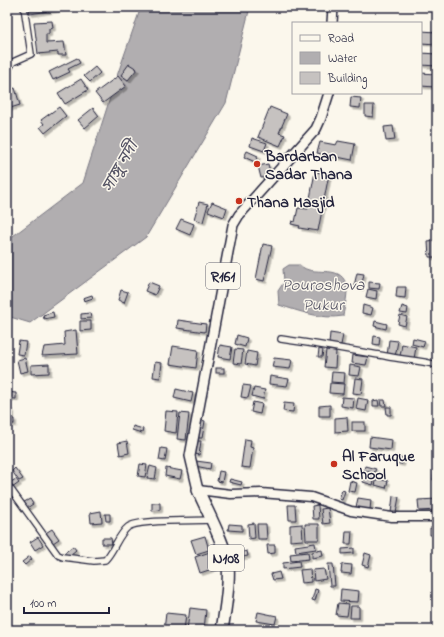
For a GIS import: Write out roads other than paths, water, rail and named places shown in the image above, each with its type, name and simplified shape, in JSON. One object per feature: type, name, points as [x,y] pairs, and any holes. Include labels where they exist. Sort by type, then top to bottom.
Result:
[{"type":"highway","name":"N108","points":[[198,490],[228,565],[226,611],[222,630]]},
{"type":"main road","points":[[332,22],[333,7]]},
{"type":"main road","name":"R161","points":[[198,490],[190,456],[233,225],[239,214],[316,129],[329,94]]},
{"type":"main road","points":[[198,490],[231,494],[261,493],[311,497],[351,511],[392,517],[437,517]]},
{"type":"street","points":[[7,71],[13,62],[31,54],[24,7]]},
{"type":"street","points":[[281,340],[327,345],[387,357],[423,361],[437,365]]},
{"type":"street","points":[[7,484],[58,555],[63,557],[94,561],[105,560],[113,552],[124,532],[134,523],[211,520]]},
{"type":"water","name":"সাঙ্গু নদী","points":[[141,7],[250,7],[226,103],[146,237],[30,323],[7,316],[7,236],[13,236],[83,183]]},
{"type":"water","name":"Pouroshova Pukur","points":[[289,265],[300,265],[305,269],[332,272],[343,278],[346,284],[347,292],[343,316],[319,316],[279,305],[278,291],[284,282],[283,269]]},
{"type":"place","name":"Bardarban Sadar Thana","points":[[257,164]]},
{"type":"place","name":"Thana Masjid","points":[[239,201]]},
{"type":"place","name":"Al Faruque School","points":[[334,464]]}]
